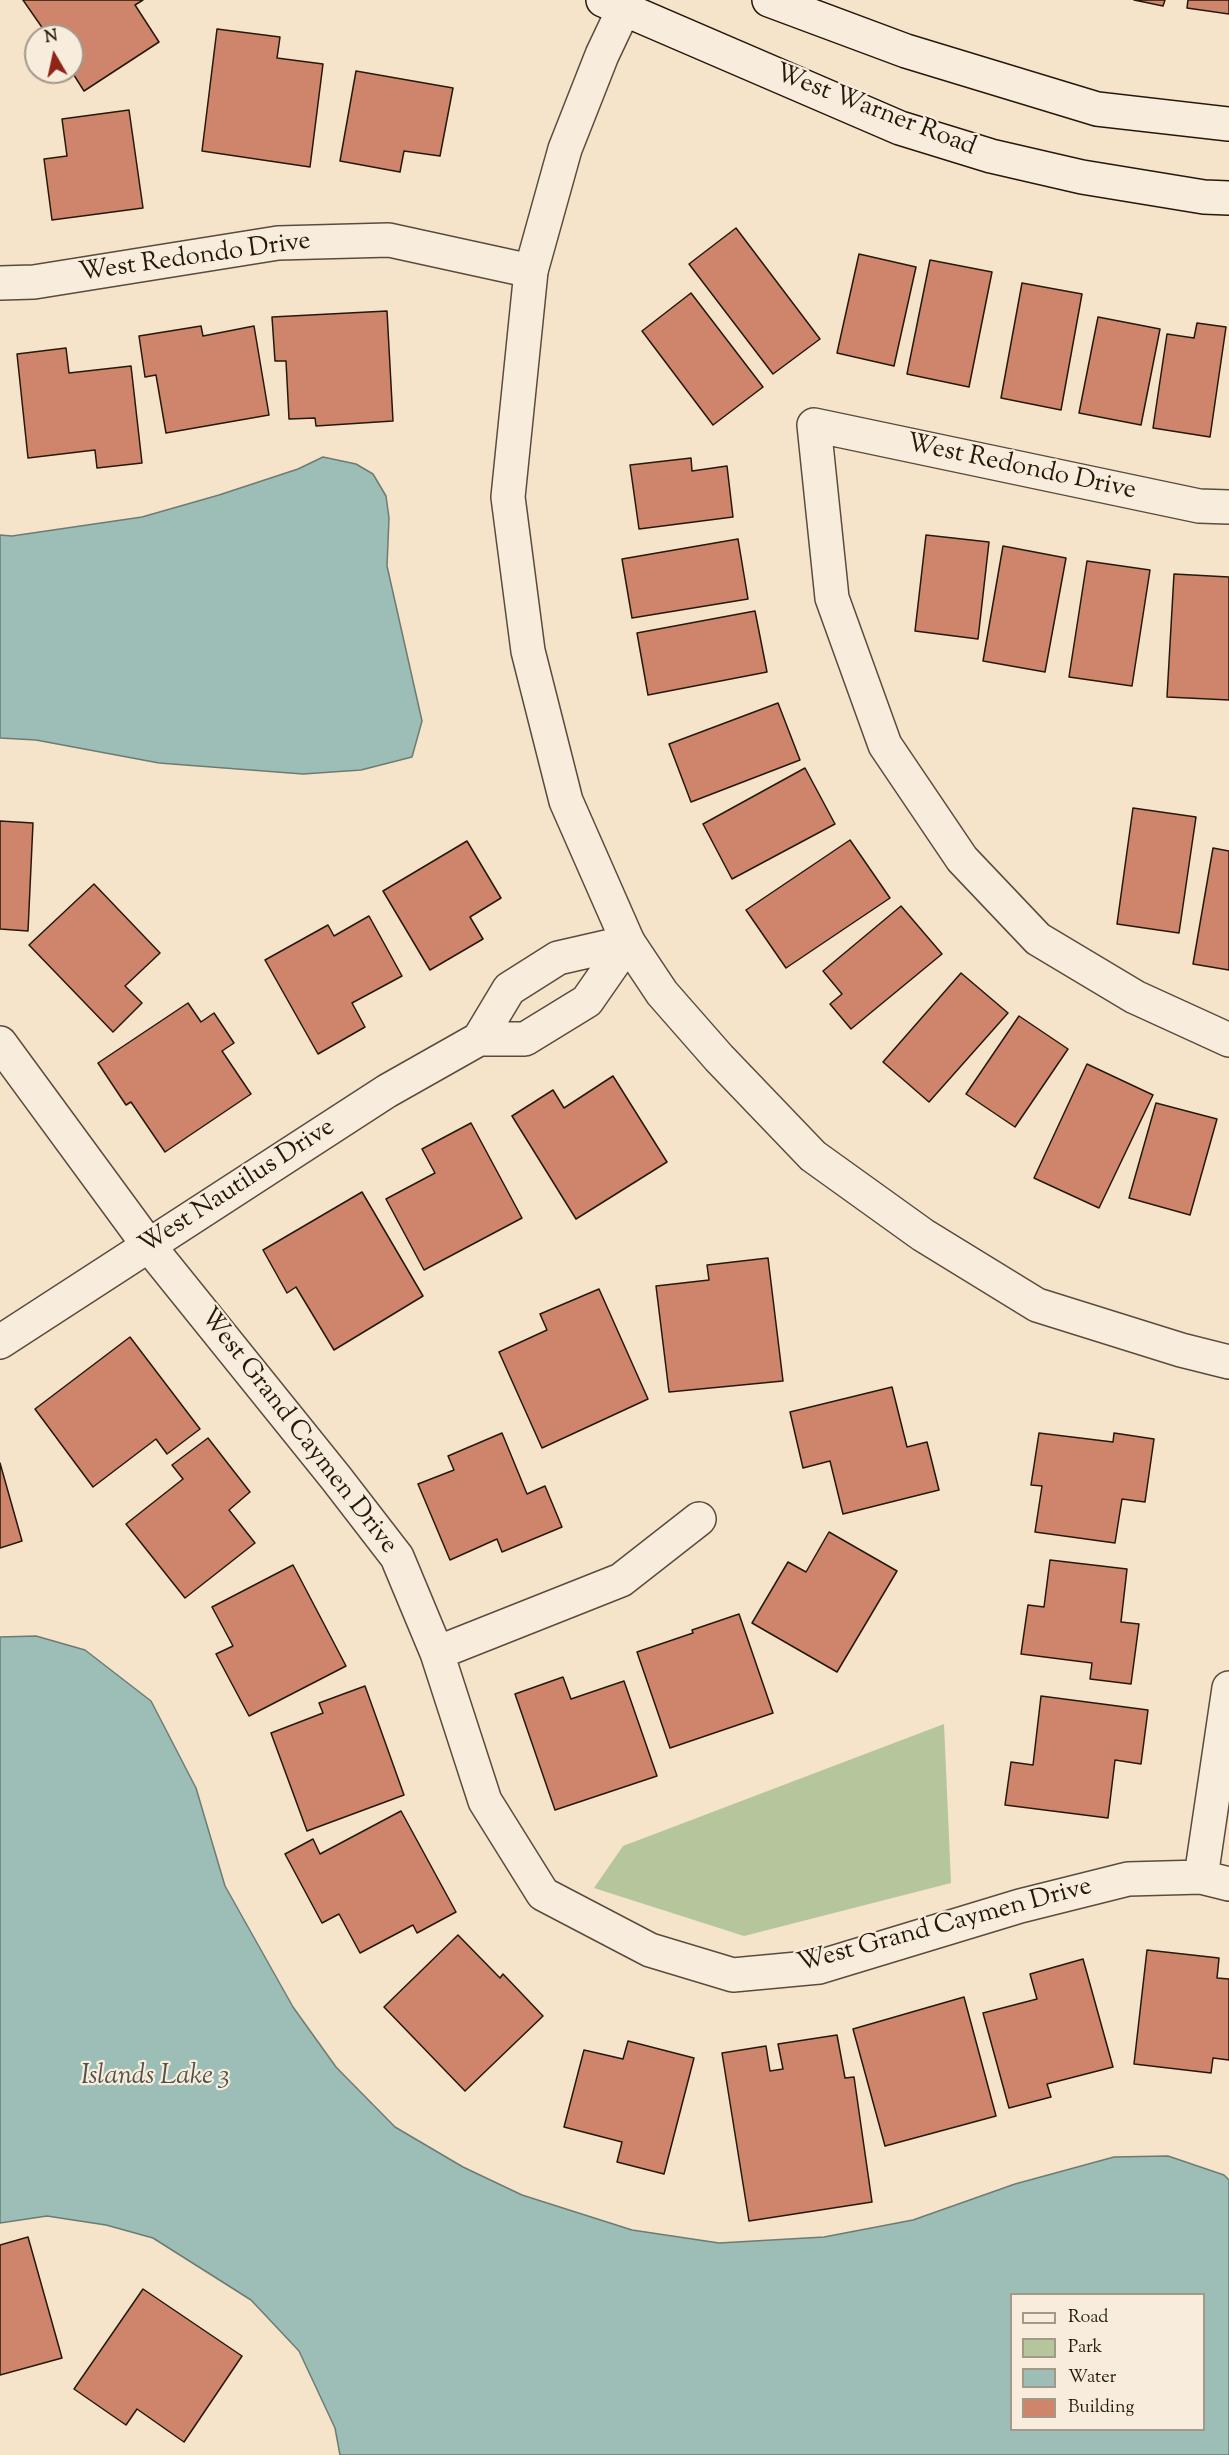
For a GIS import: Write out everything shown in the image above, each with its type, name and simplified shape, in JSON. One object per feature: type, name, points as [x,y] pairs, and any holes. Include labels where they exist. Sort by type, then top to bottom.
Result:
[{"type":"street","points":[[769,0],[906,51],[1097,109],[1229,124]]},
{"type":"street","points":[[618,3],[602,55],[566,149],[531,271],[508,497],[528,651],[566,801],[628,942],[662,993],[719,1058],[813,1155],[923,1235],[1037,1305],[1181,1350],[1229,1362]]},
{"type":"street","name":"West Warner Road","points":[[618,3],[688,38],[900,128],[991,156],[1082,177],[1204,197],[1229,198]]},
{"type":"street","name":"West Redondo Drive","points":[[0,283],[34,282],[278,243],[389,240],[531,271]]},
{"type":"street","name":"West Redondo Drive","points":[[1229,507],[1199,506],[814,425],[832,598],[885,745],[962,859],[1038,939],[1135,997],[1229,1040]]},
{"type":"street","name":"West Nautilus Drive","points":[[479,1039],[509,989],[558,958],[628,942]]},
{"type":"street","name":"West Nautilus Drive","points":[[0,1342],[387,1091],[479,1039],[525,1039],[587,1001],[628,942]]},
{"type":"street","name":"West Grand Caymen Drive","points":[[0,1043],[149,1246],[397,1557],[437,1653],[485,1801],[543,1894],[650,1950],[733,1976],[819,1966],[1020,1906],[1128,1879],[1215,1880]]},
{"type":"street","points":[[437,1653],[621,1580],[699,1519]]},
{"type":"street","points":[[1215,1880],[1229,1688]]},
{"type":"green space","points":[[944,1724],[951,1883],[744,1936],[594,1888],[623,1846]]},
{"type":"water","points":[[323,457],[356,464],[373,474],[386,496],[389,518],[387,566],[422,721],[412,757],[361,770],[303,774],[159,763],[36,740],[0,738],[0,535],[12,536],[142,517],[298,469]]},
{"type":"water","name":"Islands Lake 3","points":[[36,1636],[85,1650],[151,1701],[196,1788],[225,1886],[293,2007],[336,2067],[395,2127],[463,2167],[522,2195],[632,2230],[719,2243],[824,2237],[913,2220],[1015,2184],[1114,2157],[1168,2156],[1224,2175],[1229,2180],[1229,2455],[340,2455],[335,2428],[299,2351],[251,2300],[153,2238],[106,2225],[47,2216],[0,2223],[0,1637]]},
{"type":"building","points":[[23,0],[143,0],[135,5],[159,42],[84,91],[80,84],[84,84],[84,24],[40,24]]},
{"type":"building","points":[[1134,0],[1165,0],[1163,6]]},
{"type":"building","points":[[1188,0],[1229,0],[1229,14],[1187,8]]},
{"type":"building","points":[[217,29],[280,37],[277,58],[323,64],[310,167],[202,151]]},
{"type":"building","points":[[356,71],[453,88],[440,156],[404,151],[400,172],[340,161]]},
{"type":"building","points":[[129,110],[143,208],[52,220],[44,159],[67,156],[62,119]]},
{"type":"building","points":[[736,228],[820,339],[773,374],[689,264]]},
{"type":"building","points":[[859,254],[916,267],[894,366],[837,353]]},
{"type":"building","points":[[930,260],[992,272],[969,387],[907,374]]},
{"type":"building","points":[[1022,283],[1082,294],[1061,410],[1001,398]]},
{"type":"building","points":[[691,293],[763,387],[713,425],[642,331]]},
{"type":"building","points":[[387,311],[393,421],[316,426],[315,418],[289,419],[286,361],[275,361],[272,317]]},
{"type":"building","points":[[1098,317],[1160,329],[1141,425],[1079,413]]},
{"type":"building","points":[[1197,323],[1226,327],[1210,437],[1153,428],[1167,334],[1194,338]]},
{"type":"building","points":[[201,326],[203,336],[254,326],[269,415],[166,433],[156,375],[145,377],[139,336]]},
{"type":"building","points":[[66,348],[69,373],[131,366],[142,463],[97,468],[95,450],[28,458],[17,354]]},
{"type":"building","points":[[691,458],[692,471],[727,466],[733,517],[639,529],[630,465]]},
{"type":"building","points":[[926,535],[989,542],[978,639],[915,631]]},
{"type":"building","points":[[738,539],[748,599],[632,618],[622,559]]},
{"type":"building","points":[[1003,546],[1066,558],[1045,672],[983,661]]},
{"type":"building","points":[[1087,561],[1150,570],[1132,686],[1069,677]]},
{"type":"building","points":[[1174,574],[1229,577],[1229,700],[1167,697]]},
{"type":"building","points":[[755,611],[767,672],[648,695],[637,633]]},
{"type":"building","points":[[778,703],[800,760],[691,802],[669,744]]},
{"type":"building","points":[[805,768],[835,824],[732,879],[703,824]]},
{"type":"building","points":[[1133,808],[1196,817],[1179,933],[1117,924]]},
{"type":"building","points":[[0,821],[33,823],[28,931],[0,929]]},
{"type":"building","points":[[850,840],[890,898],[786,968],[746,910]]},
{"type":"building","points":[[467,841],[501,898],[470,917],[483,939],[430,970],[383,891]]},
{"type":"building","points":[[1213,848],[1229,851],[1229,970],[1193,964]]},
{"type":"building","points":[[94,884],[160,953],[125,986],[142,1003],[113,1032],[29,945]]},
{"type":"building","points":[[901,906],[942,954],[851,1029],[830,1004],[842,994],[823,971]]},
{"type":"building","points":[[369,916],[402,976],[352,1003],[365,1027],[318,1054],[265,960],[328,925],[334,936]]},
{"type":"building","points":[[961,973],[1008,1013],[929,1102],[883,1062]]},
{"type":"building","points":[[188,1003],[201,1022],[214,1013],[234,1043],[222,1051],[251,1094],[165,1152],[131,1102],[126,1105],[98,1063]]},
{"type":"building","points":[[1019,1016],[1068,1049],[1015,1127],[966,1094]]},
{"type":"building","points":[[1087,1064],[1153,1095],[1099,1208],[1034,1178]]},
{"type":"building","points":[[613,1076],[667,1162],[576,1219],[512,1116],[553,1090],[564,1108]]},
{"type":"building","points":[[1156,1103],[1217,1119],[1190,1215],[1129,1198]]},
{"type":"building","points":[[471,1123],[522,1218],[424,1270],[386,1199],[435,1173],[422,1149]]},
{"type":"building","points":[[362,1192],[423,1296],[334,1350],[296,1287],[287,1293],[263,1250]]},
{"type":"building","points":[[768,1258],[783,1381],[669,1392],[656,1286],[709,1280],[707,1265]]},
{"type":"building","points":[[599,1289],[648,1399],[542,1448],[499,1352],[547,1330],[540,1314]]},
{"type":"building","points":[[130,1337],[200,1429],[167,1454],[156,1439],[93,1487],[35,1409]]},
{"type":"building","points":[[892,1387],[907,1447],[927,1442],[939,1490],[843,1514],[830,1461],[803,1468],[790,1412]]},
{"type":"building","points":[[502,1433],[527,1494],[545,1486],[562,1527],[502,1552],[497,1539],[450,1560],[418,1484],[454,1470],[448,1456]]},
{"type":"building","points":[[1039,1433],[1113,1442],[1114,1433],[1154,1439],[1145,1502],[1122,1499],[1115,1543],[1035,1532],[1042,1486],[1031,1485]]},
{"type":"building","points":[[208,1438],[250,1492],[229,1510],[255,1543],[185,1598],[126,1524],[183,1479],[172,1465]]},
{"type":"building","points":[[0,1463],[22,1541],[0,1548]]},
{"type":"building","points":[[829,1532],[897,1571],[837,1672],[752,1623],[788,1562],[806,1572]]},
{"type":"building","points":[[1050,1560],[1127,1569],[1121,1622],[1139,1624],[1131,1684],[1090,1679],[1092,1663],[1021,1654],[1028,1605],[1044,1607]]},
{"type":"building","points":[[293,1565],[346,1666],[249,1716],[216,1654],[233,1646],[212,1607]]},
{"type":"building","points":[[739,1614],[773,1713],[670,1748],[637,1652]]},
{"type":"building","points":[[563,1677],[571,1699],[624,1681],[657,1776],[555,1810],[515,1694]]},
{"type":"building","points":[[365,1686],[404,1795],[307,1831],[271,1733],[323,1713],[319,1703]]},
{"type":"building","points":[[1041,1696],[1148,1710],[1141,1764],[1115,1760],[1108,1818],[1005,1805],[1011,1762],[1033,1765]]},
{"type":"building","points":[[401,1811],[456,1912],[417,1933],[413,1925],[360,1953],[339,1914],[322,1923],[285,1854],[313,1839],[320,1854]]},
{"type":"building","points":[[458,1935],[500,1978],[503,1974],[543,2016],[465,2091],[384,2007]]},
{"type":"building","points":[[1147,1950],[1219,1958],[1217,1978],[1229,1979],[1229,2060],[1213,2058],[1211,2073],[1134,2064]]},
{"type":"building","points":[[1083,1959],[1113,2067],[1047,2084],[1051,2097],[1009,2108],[983,2013],[1037,1999],[1030,1974]]},
{"type":"building","points":[[964,1997],[996,2116],[885,2146],[853,2029]]},
{"type":"building","points":[[837,2035],[845,2078],[854,2077],[872,2202],[749,2221],[722,2053],[766,2046],[770,2071],[783,2069],[778,2044]]},
{"type":"building","points":[[628,2041],[694,2058],[664,2174],[617,2162],[622,2142],[564,2127],[584,2050],[623,2059]]},
{"type":"building","points":[[28,2237],[62,2358],[0,2375],[0,2245]]},
{"type":"building","points":[[143,2289],[242,2356],[184,2442],[137,2409],[126,2425],[74,2389]]}]
